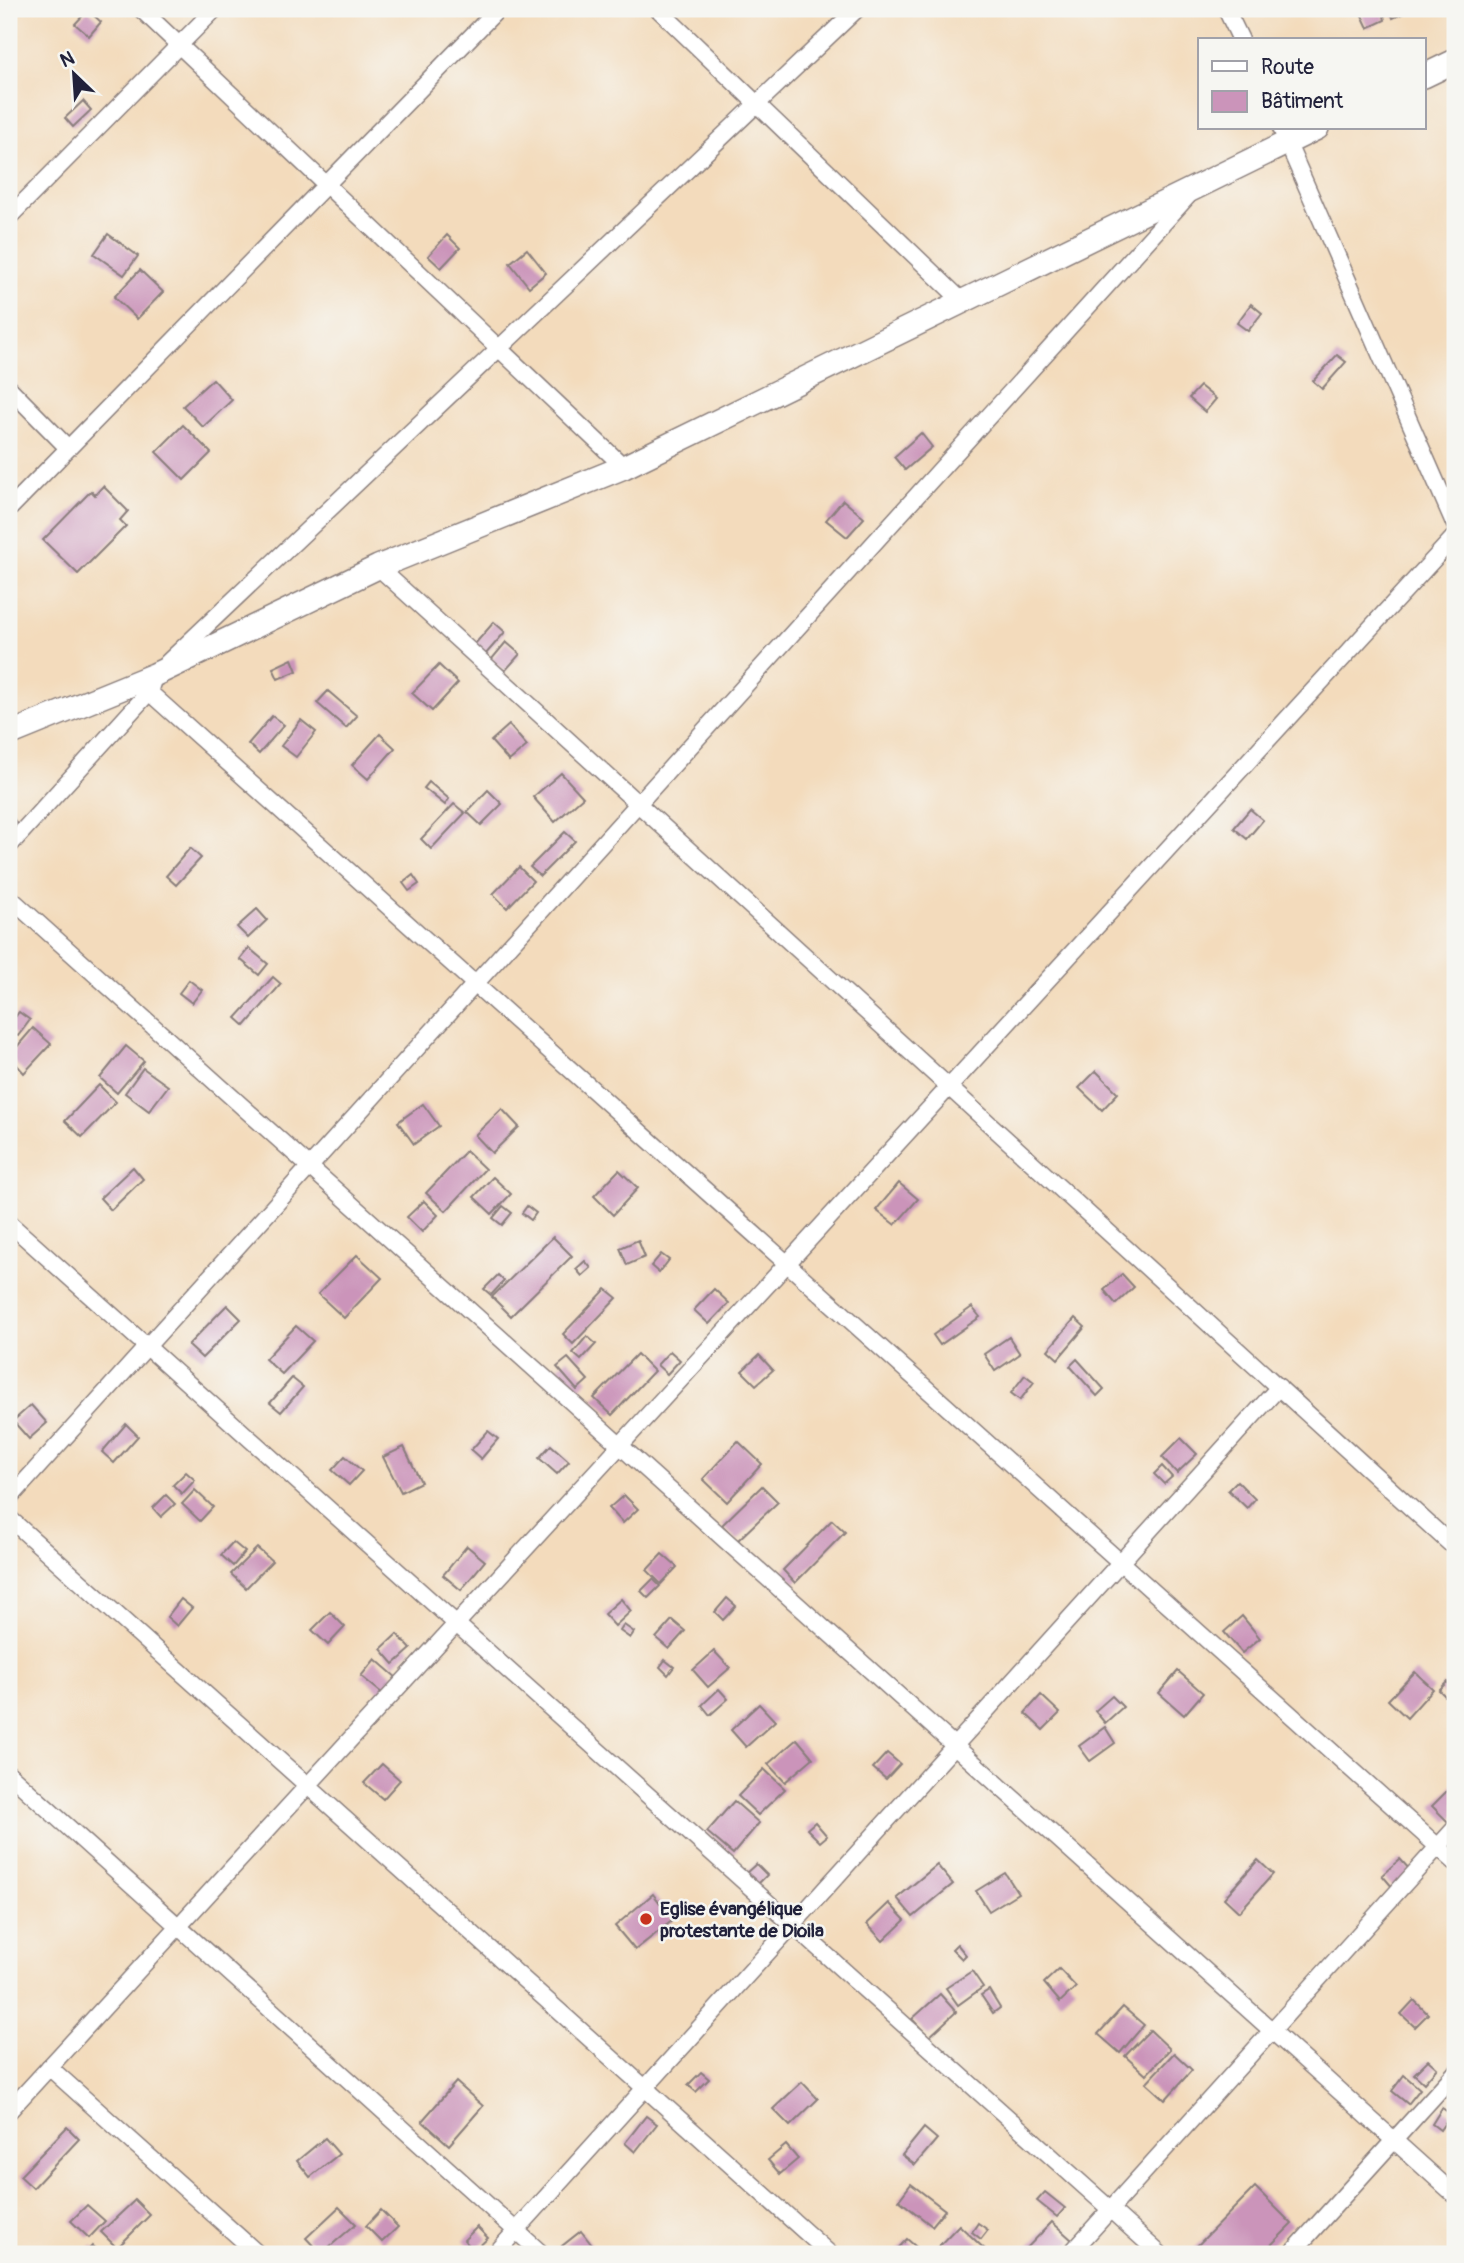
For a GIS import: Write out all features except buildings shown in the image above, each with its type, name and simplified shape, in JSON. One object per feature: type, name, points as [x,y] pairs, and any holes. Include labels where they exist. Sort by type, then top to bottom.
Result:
[{"type":"street","points":[[141,9],[624,467]]},
{"type":"street","points":[[9,217],[215,9]]},
{"type":"street","points":[[9,509],[498,9]]},
{"type":"street","points":[[658,9],[962,301]]},
{"type":"street","points":[[9,846],[152,684],[499,348],[857,9]]},
{"type":"street","points":[[1226,9],[1240,38]]},
{"type":"street","points":[[1426,75],[1455,61]]},
{"type":"street","points":[[9,734],[152,684],[378,568],[624,467],[1198,185],[1284,135],[1308,130]]},
{"type":"street","points":[[1284,135],[1455,525]]},
{"type":"street","points":[[9,1499],[1198,185]]},
{"type":"street","points":[[9,388],[68,448]]},
{"type":"street","points":[[9,2110],[1455,536]]},
{"type":"street","points":[[378,568],[1455,1548]]},
{"type":"street","points":[[152,684],[475,984],[1455,1862]]},
{"type":"street","points":[[9,897],[1455,2194]]},
{"type":"street","points":[[9,1223],[1160,2254]]},
{"type":"street","points":[[495,2254],[1279,1387]]},
{"type":"street","points":[[9,1518],[830,2254]]},
{"type":"street","points":[[9,1774],[542,2254]]},
{"type":"street","points":[[1070,2254],[1455,1828]]},
{"type":"street","points":[[49,2067],[258,2254]]},
{"type":"street","points":[[1291,2254],[1455,2073]]},
{"type":"place","name":"Eglise évangélique protestante de Dioila","points":[[646,1919]]}]
